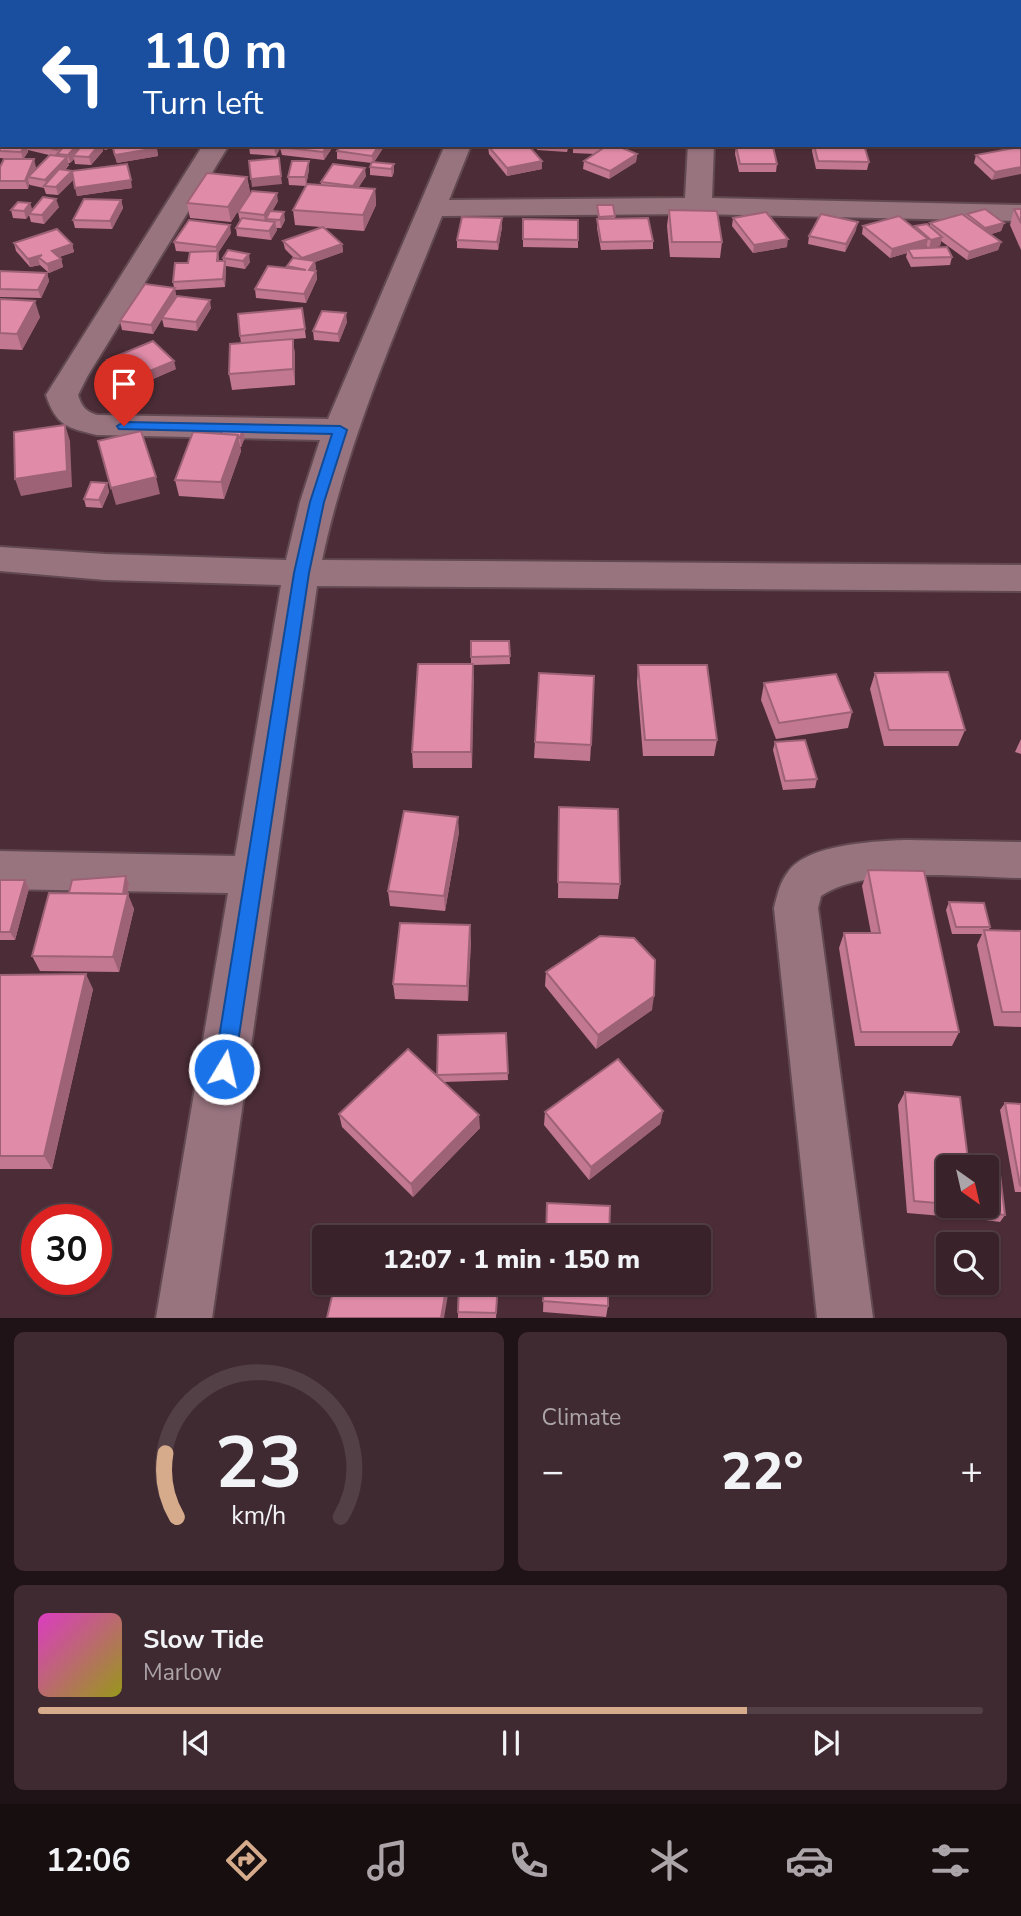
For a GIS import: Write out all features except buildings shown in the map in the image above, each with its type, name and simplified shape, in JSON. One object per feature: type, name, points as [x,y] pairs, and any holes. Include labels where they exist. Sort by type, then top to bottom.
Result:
[{"type":"street","points":[[215,147],[71,377],[62,395],[66,408],[72,418],[97,425],[340,430]]},
{"type":"street","points":[[184,1318],[301,573],[317,502],[340,430],[435,208],[457,147]]},
{"type":"street","points":[[698,206],[701,147]]},
{"type":"street","points":[[435,208],[698,206],[1021,213]]},
{"type":"street","points":[[0,559],[105,567],[301,573],[1021,578]]},
{"type":"street","points":[[845,1318],[796,908],[805,883],[828,870],[867,859],[1021,860]]},
{"type":"street","points":[[0,870],[254,875]]},
{"type":"route","points":[[124,426],[340,430],[317,502],[301,573],[224,1069]]}]
